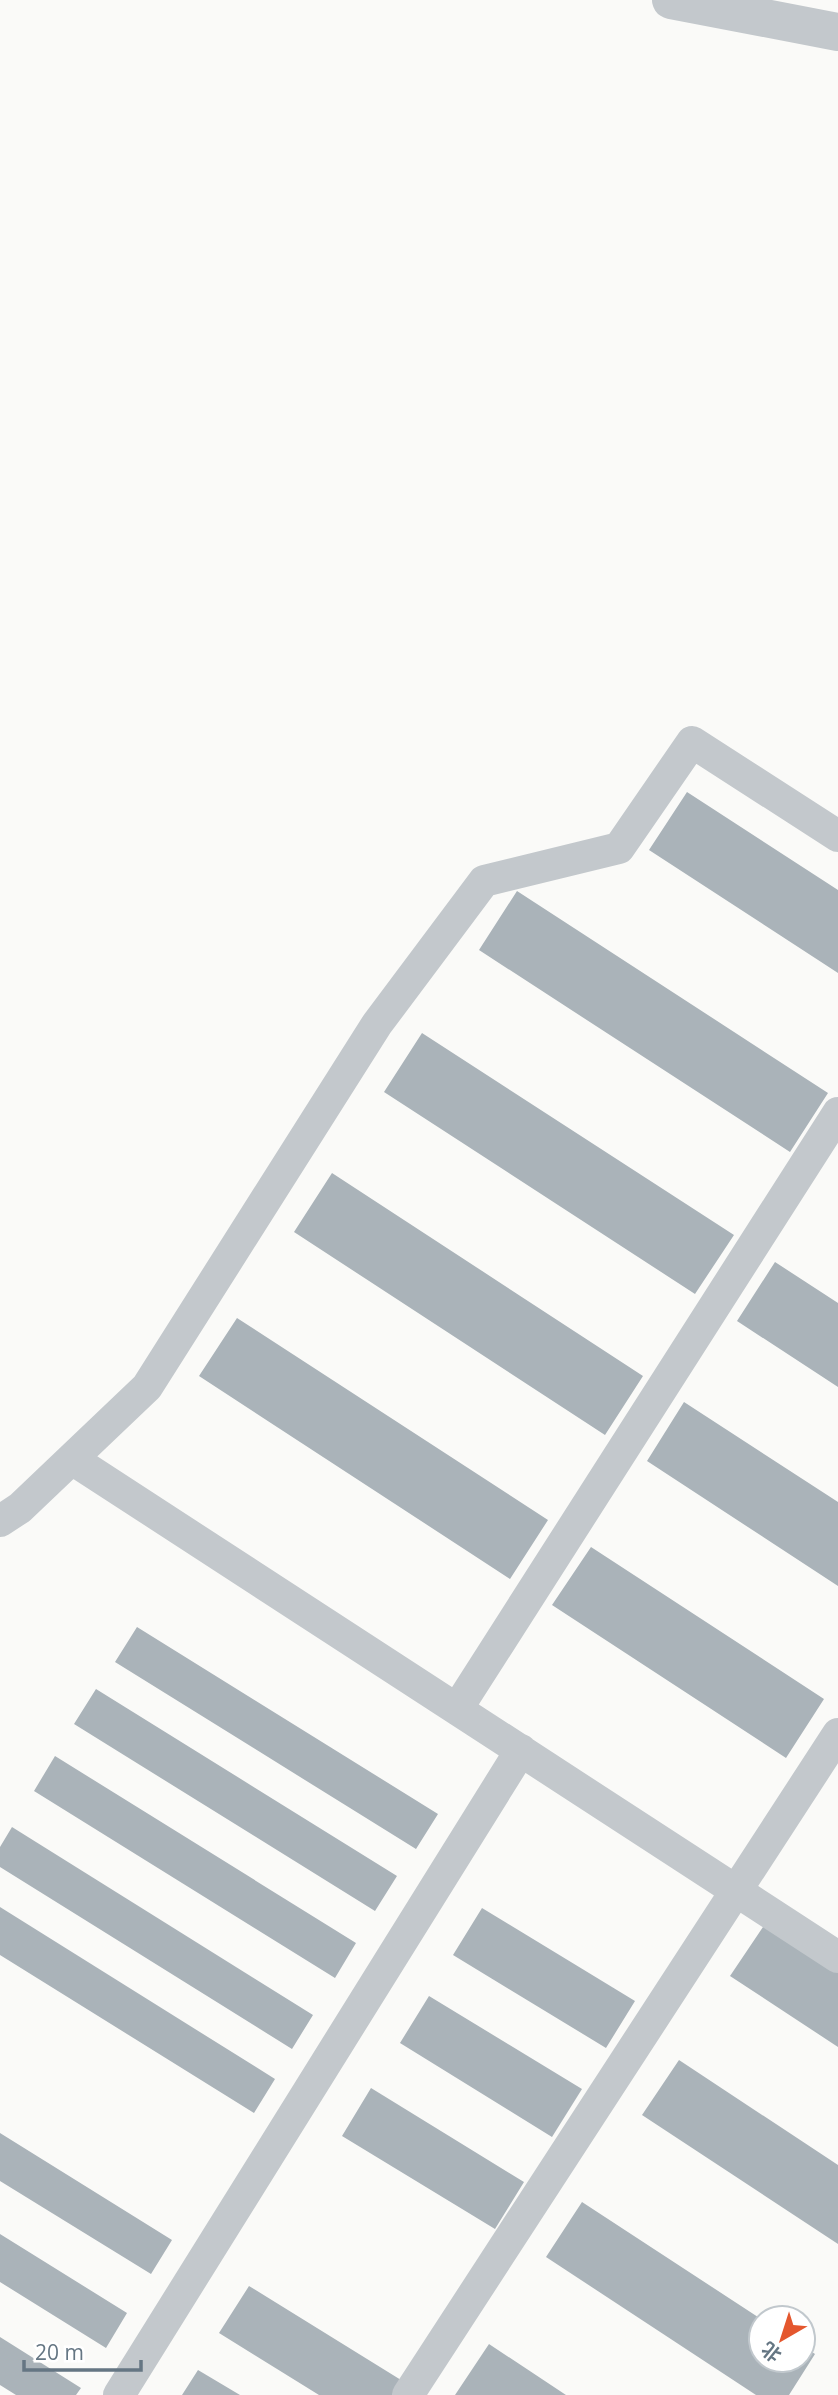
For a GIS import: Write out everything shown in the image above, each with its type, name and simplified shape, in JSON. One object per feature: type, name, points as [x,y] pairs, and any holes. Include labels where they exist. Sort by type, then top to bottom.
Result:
[{"type":"street","points":[[671,0],[838,32]]},
{"type":"street","points":[[0,1521],[20,1508],[148,1387],[377,1024],[484,881],[619,848],[692,742],[838,836]]},
{"type":"street","points":[[457,1709],[838,1113]]},
{"type":"street","points":[[72,1459],[838,1957]]},
{"type":"street","points":[[408,2395],[838,1734]]},
{"type":"street","points":[[119,2395],[521,1750]]},
{"type":"building","points":[[687,792],[838,890],[838,973],[649,850]]},
{"type":"building","points":[[517,891],[828,1093],[790,1152],[479,950]]},
{"type":"building","points":[[422,1033],[734,1235],[695,1294],[384,1092]]},
{"type":"building","points":[[332,1173],[643,1376],[605,1435],[294,1232]]},
{"type":"building","points":[[775,1262],[838,1303],[838,1387],[737,1321]]},
{"type":"building","points":[[237,1318],[548,1520],[510,1579],[199,1376]]},
{"type":"building","points":[[684,1402],[838,1502],[838,1586],[647,1461]]},
{"type":"building","points":[[591,1547],[824,1699],[786,1758],[552,1605]]},
{"type":"building","points":[[137,1627],[438,1814],[416,1849],[115,1662]]},
{"type":"building","points":[[96,1689],[397,1876],[375,1911],[74,1724]]},
{"type":"building","points":[[55,1756],[356,1943],[335,1978],[34,1791]]},
{"type":"building","points":[[12,1827],[313,2015],[292,2049],[0,1867],[0,1847]]},
{"type":"building","points":[[0,1907],[275,2079],[254,2113],[0,1955]]},
{"type":"building","points":[[482,1908],[635,2001],[606,2048],[453,1955]]},
{"type":"building","points":[[767,1921],[838,1968],[838,2047],[730,1976]]},
{"type":"building","points":[[429,1996],[582,2089],[552,2137],[400,2043]]},
{"type":"building","points":[[679,2060],[838,2165],[838,2244],[642,2115]]},
{"type":"building","points":[[371,2088],[524,2182],[495,2229],[342,2136]]},
{"type":"building","points":[[0,2133],[172,2240],[151,2274],[0,2181]]},
{"type":"building","points":[[582,2202],[747,2310],[747,2374],[802,2374],[789,2395],[756,2395],[546,2257]]},
{"type":"building","points":[[0,2234],[127,2313],[106,2348],[0,2282]]},
{"type":"building","points":[[249,2286],[401,2380],[392,2395],[319,2395],[219,2333]]},
{"type":"building","points":[[0,2337],[81,2388],[76,2395],[16,2395],[0,2385]]},
{"type":"building","points":[[489,2344],[566,2395],[455,2395]]},
{"type":"building","points":[[198,2370],[240,2395],[182,2395]]}]
